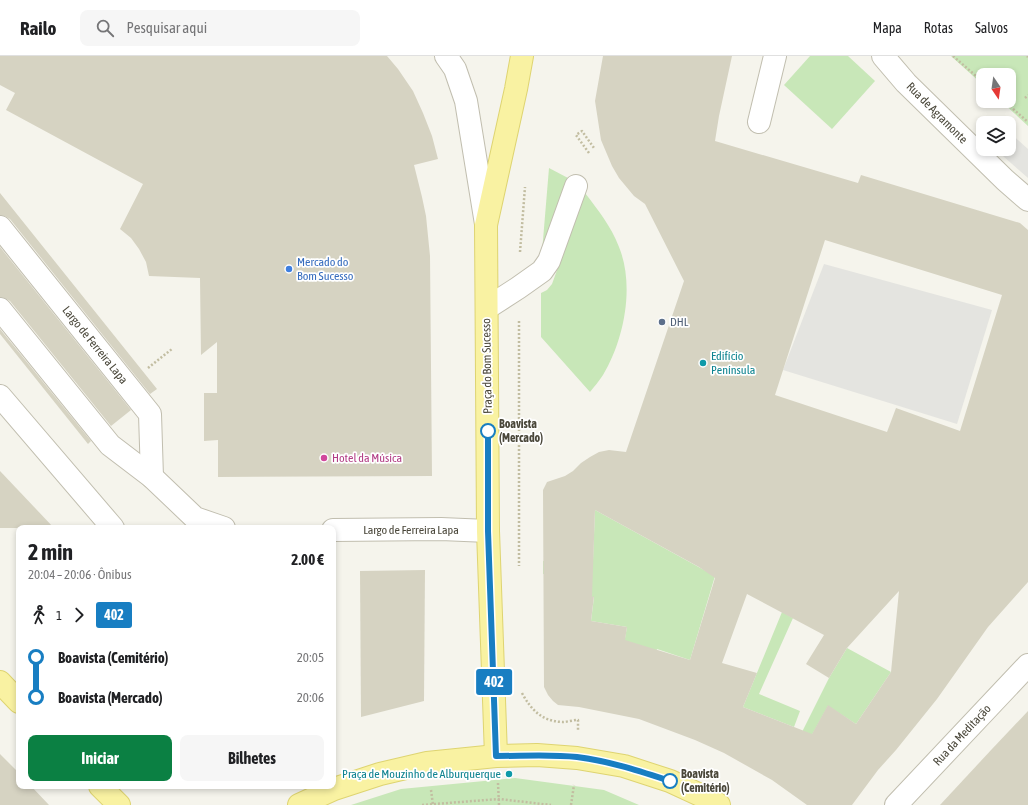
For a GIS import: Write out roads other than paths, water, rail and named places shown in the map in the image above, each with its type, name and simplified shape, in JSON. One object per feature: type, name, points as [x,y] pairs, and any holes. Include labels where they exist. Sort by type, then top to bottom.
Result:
[{"type":"main road","name":"Praça do Bom Sucesso","points":[[496,756],[488,531],[486,226],[522,56]]},
{"type":"main road","points":[[0,682],[16,699]]},
{"type":"main road","points":[[336,788],[380,774],[427,763],[496,756],[537,755],[577,758],[624,766],[670,781],[719,805]]},
{"type":"main road","points":[[103,789],[119,805]]},
{"type":"main road","points":[[299,805],[334,789]]},
{"type":"street","name":"Praça do Bom Sucesso","points":[[446,56],[455,69],[466,101],[486,226]]},
{"type":"street","points":[[759,122],[775,56]]},
{"type":"street","name":"Rua de Agramonte","points":[[883,56],[906,83],[1005,180],[1028,200]]},
{"type":"street","points":[[487,308],[542,271],[549,261],[576,186]]},
{"type":"street","name":"Largo de Ferreira Lapa","points":[[0,227],[150,414],[152,477]]},
{"type":"street","points":[[0,309],[110,445],[152,477],[195,518],[215,525]]},
{"type":"street","points":[[0,396],[110,525]]},
{"type":"street","name":"Largo de Ferreira Lapa","points":[[336,530],[441,529],[488,531]]},
{"type":"street","name":"Rua da Meditação","points":[[896,805],[1028,665]]},
{"type":"place","name":"Mercado do Bom Sucesso","points":[[289,269]]},
{"type":"place","name":"DHL","points":[[662,322]]},
{"type":"place","name":"Edifício Península","points":[[703,363]]},
{"type":"place","name":"Boavista (Mercado)","points":[[488,431]]},
{"type":"place","name":"Hotel da Música","points":[[324,458]]},
{"type":"place","name":"Praça de Mouzinho de Alburquerque","points":[[509,774]]},
{"type":"place","name":"Boavista (Cemitério)","points":[[670,781]]}]
